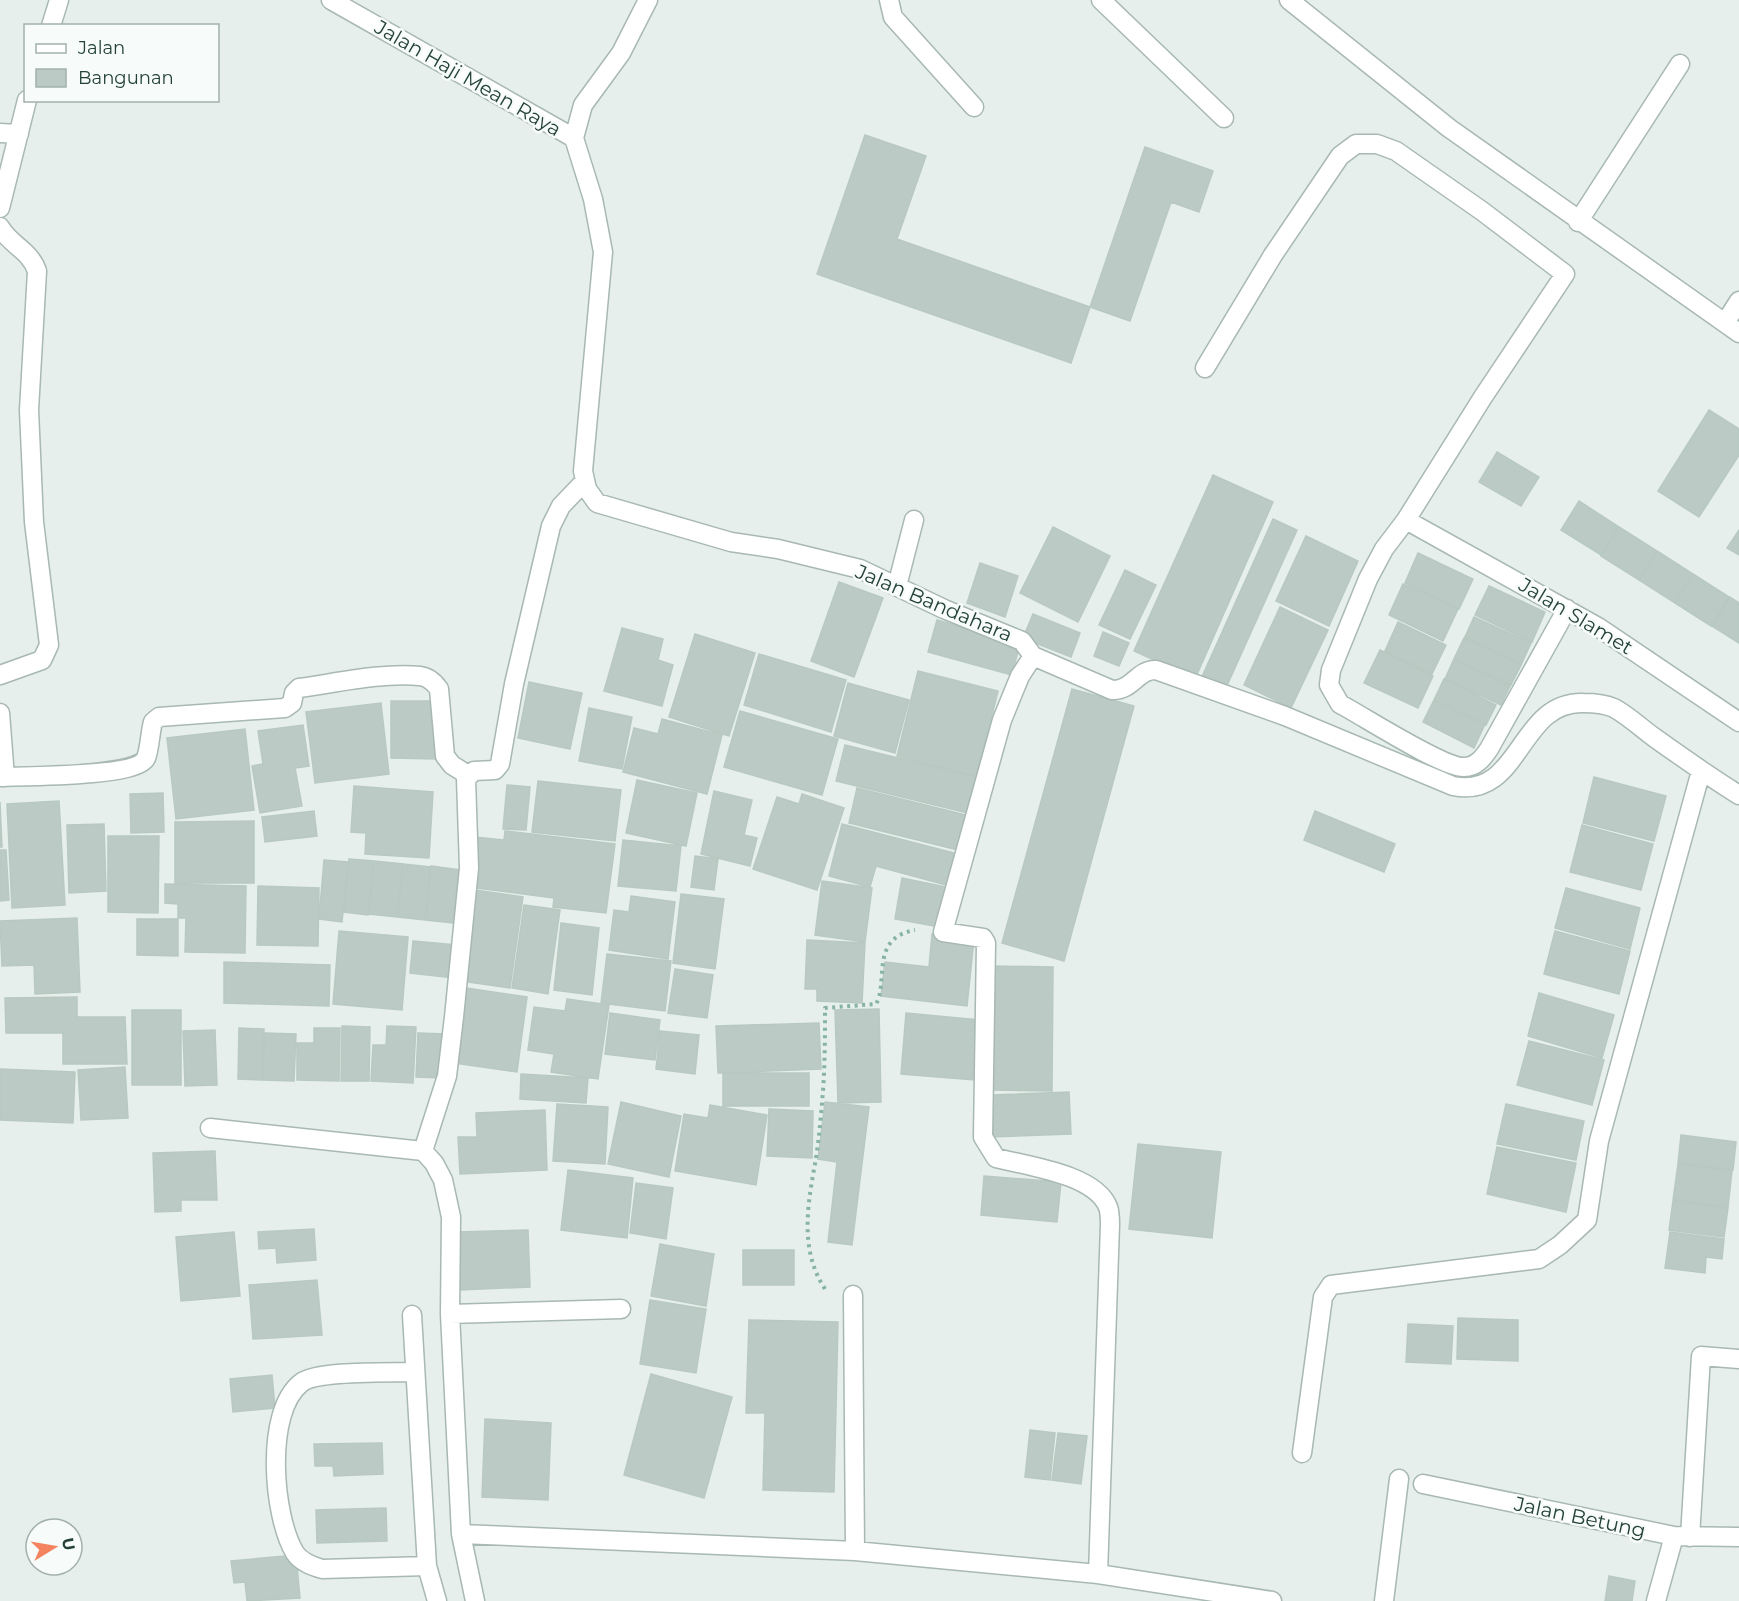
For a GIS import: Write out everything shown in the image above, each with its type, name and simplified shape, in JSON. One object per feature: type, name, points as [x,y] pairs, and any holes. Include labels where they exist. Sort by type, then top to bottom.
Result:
[{"type":"street","points":[[52,24],[59,0]]},
{"type":"street","name":"Jalan Haji Mean Raya","points":[[331,0],[574,138]]},
{"type":"street","points":[[468,775],[474,771],[495,770],[500,764],[514,684],[550,526],[561,506],[584,482],[603,252],[593,199],[574,138],[583,105],[621,53],[648,0]]},
{"type":"street","points":[[889,0],[892,18],[974,107]]},
{"type":"street","points":[[1101,0],[1224,118]]},
{"type":"street","points":[[1289,0],[1449,128],[1578,222],[1732,328],[1739,301]]},
{"type":"street","points":[[1578,222],[1680,64]]},
{"type":"street","points":[[0,208],[27,102]]},
{"type":"street","points":[[0,133],[19,134]]},
{"type":"street","points":[[1205,368],[1273,255],[1348,148],[1356,144],[1377,144],[1396,151],[1482,211],[1565,274],[1489,388],[1406,520],[1384,549],[1368,579],[1331,670],[1329,685],[1340,704],[1439,759],[1466,767],[1484,757],[1567,609]]},
{"type":"street","points":[[0,226],[11,243],[27,252],[37,271],[29,410],[34,522],[49,645],[42,660],[0,675]]},
{"type":"street","name":"Jalan Bandahara","points":[[584,482],[591,497],[597,503],[731,542],[778,549],[860,569],[1022,641],[1033,656],[1112,690],[1126,689],[1144,673],[1156,670],[1285,716],[1454,786],[1466,789],[1489,784],[1498,776],[1543,717],[1558,707],[1577,703],[1594,703],[1613,708],[1701,771],[1739,795]]},
{"type":"street","points":[[897,586],[914,520]]},
{"type":"street","name":"Jalan Slamet","points":[[1406,520],[1567,609],[1739,722]]},
{"type":"street","points":[[1033,656],[1020,676],[1002,720],[943,932],[983,938],[986,943],[983,1137],[989,1150],[996,1158],[1081,1180],[1095,1189],[1108,1206],[1110,1225],[1098,1574]]},
{"type":"street","points":[[0,713],[2,777],[104,772],[136,767],[146,759],[153,722],[159,717],[285,708],[292,703],[294,693],[299,688],[369,679],[422,676],[432,680],[439,689],[445,756],[452,765],[468,775]]},
{"type":"street","points":[[1302,1453],[1323,1297],[1331,1285],[1343,1281],[1539,1259],[1560,1245],[1587,1220],[1599,1141],[1701,771]]},
{"type":"street","points":[[423,1151],[447,1076],[453,1027],[469,868],[468,775]]},
{"type":"street","points":[[210,1128],[423,1151],[434,1163],[443,1180],[451,1217],[450,1314],[461,1534],[475,1601]]},
{"type":"street","points":[[853,1297],[855,1551]]},
{"type":"street","points":[[450,1314],[621,1309]]},
{"type":"street","points":[[412,1315],[427,1566],[436,1601]]},
{"type":"street","points":[[1656,1601],[1682,1536],[1701,1356],[1739,1359]]},
{"type":"street","points":[[414,1372],[323,1376],[301,1383],[289,1400],[276,1435],[279,1513],[296,1554],[314,1567],[322,1569],[427,1566]]},
{"type":"street","points":[[1384,1601],[1399,1479]]},
{"type":"street","name":"Jalan Betung","points":[[1423,1484],[1682,1536],[1739,1537]]},
{"type":"street","points":[[461,1534],[855,1551],[1098,1574],[1272,1601]]},
{"type":"path","points":[[853,1297],[839,1297],[824,1289],[808,1249],[808,1192],[815,1164],[823,1089],[825,1008],[876,1004],[882,958],[889,946],[911,930],[943,932]]},
{"type":"building","points":[[865,135],[926,156],[897,239],[1090,307],[1071,363],[817,274]]},
{"type":"building","points":[[1145,147],[1213,171],[1199,212],[1171,202],[1130,321],[1090,307]]},
{"type":"building","points":[[1709,410],[1739,429],[1739,455],[1699,517],[1658,491]]},
{"type":"building","points":[[1497,452],[1539,477],[1521,506],[1479,482]]},
{"type":"building","points":[[1213,475],[1273,502],[1195,679],[1134,651]]},
{"type":"building","points":[[1579,501],[1619,527],[1601,555],[1561,530]]},
{"type":"building","points":[[1273,519],[1297,530],[1225,690],[1201,679]]},
{"type":"building","points":[[1053,527],[1110,556],[1078,622],[1020,593]]},
{"type":"building","points":[[1619,527],[1657,551],[1639,580],[1601,556]]},
{"type":"building","points":[[1739,530],[1739,555],[1727,548]]},
{"type":"building","points":[[1306,536],[1358,561],[1329,626],[1276,601]]},
{"type":"building","points":[[1657,551],[1693,574],[1675,603],[1639,580]]},
{"type":"building","points":[[1418,553],[1473,579],[1459,609],[1405,583]]},
{"type":"building","points":[[980,563],[1018,576],[1005,617],[967,603]]},
{"type":"building","points":[[1125,570],[1156,585],[1130,639],[1099,625]]},
{"type":"building","points":[[1693,574],[1729,597],[1711,626],[1675,603]]},
{"type":"building","points":[[839,582],[883,598],[854,677],[811,661]]},
{"type":"building","points":[[1403,584],[1458,609],[1443,641],[1389,615]]},
{"type":"building","points":[[1489,586],[1545,612],[1532,642],[1475,615]]},
{"type":"building","points":[[1730,597],[1739,603],[1739,643],[1712,626]]},
{"type":"building","points":[[1280,607],[1328,630],[1291,708],[1244,685]]},
{"type":"building","points":[[1033,614],[1080,633],[1071,657],[1023,638]]},
{"type":"building","points":[[1474,617],[1531,643],[1521,665],[1465,637]]},
{"type":"building","points":[[937,620],[1020,643],[1012,675],[928,652]]},
{"type":"building","points":[[1398,622],[1446,645],[1432,674],[1385,651]]},
{"type":"building","points":[[622,628],[663,639],[658,660],[673,665],[662,706],[604,691]]},
{"type":"building","points":[[1103,632],[1129,643],[1119,666],[1094,656]]},
{"type":"building","points":[[695,634],[755,653],[729,736],[669,717]]},
{"type":"building","points":[[1464,638],[1521,665],[1511,685],[1454,659]]},
{"type":"building","points":[[1380,650],[1433,676],[1418,708],[1364,683]]},
{"type":"building","points":[[759,654],[846,680],[831,732],[744,705]]},
{"type":"building","points":[[1454,659],[1510,686],[1501,705],[1445,679]]},
{"type":"building","points":[[918,671],[998,691],[977,776],[897,756]]},
{"type":"building","points":[[1444,679],[1496,705],[1486,725],[1434,700]]},
{"type":"building","points":[[529,682],[582,693],[570,749],[518,738]]},
{"type":"building","points":[[848,683],[909,700],[895,753],[834,736]]},
{"type":"building","points":[[1072,689],[1134,706],[1064,961],[1002,943]]},
{"type":"building","points":[[1434,700],[1485,724],[1474,748],[1423,722]]},
{"type":"building","points":[[391,701],[438,701],[437,759],[391,758]]},
{"type":"building","points":[[381,703],[389,774],[315,783],[306,712]]},
{"type":"building","points":[[589,708],[632,717],[622,769],[579,761]]},
{"type":"building","points":[[740,711],[838,739],[822,795],[724,767]]},
{"type":"building","points":[[662,719],[722,735],[707,794],[623,772],[634,728],[658,734]]},
{"type":"building","points":[[303,725],[309,766],[295,768],[302,806],[260,813],[252,766],[263,764],[258,731]]},
{"type":"building","points":[[245,729],[254,810],[176,819],[167,738]]},
{"type":"building","points":[[845,745],[976,777],[968,813],[836,781]]},
{"type":"building","points":[[1594,777],[1666,796],[1654,841],[1583,823]]},
{"type":"building","points":[[637,780],[697,793],[686,846],[626,833]]},
{"type":"building","points":[[538,781],[621,790],[615,841],[532,832]]},
{"type":"building","points":[[507,785],[530,787],[526,830],[503,829]]},
{"type":"building","points":[[354,786],[433,792],[429,858],[365,854],[366,833],[351,832]]},
{"type":"building","points":[[857,788],[966,815],[958,850],[849,823]]},
{"type":"building","points":[[714,791],[752,800],[744,835],[757,838],[750,866],[701,854]]},
{"type":"building","points":[[163,793],[164,832],[131,833],[130,794]]},
{"type":"building","points":[[802,794],[844,808],[817,890],[753,869],[777,797],[799,804]]},
{"type":"building","points":[[59,801],[65,905],[12,908],[7,804]]},
{"type":"building","points":[[0,802],[2,847],[0,847]]},
{"type":"building","points":[[314,811],[317,836],[265,842],[262,817]]},
{"type":"building","points":[[1315,811],[1395,844],[1384,872],[1304,840]]},
{"type":"building","points":[[254,821],[254,883],[175,883],[175,822]]},
{"type":"building","points":[[104,824],[106,891],[69,893],[67,825]]},
{"type":"building","points":[[842,824],[958,854],[950,886],[876,866],[870,887],[829,876]]},
{"type":"building","points":[[1582,825],[1653,844],[1641,890],[1570,872]]},
{"type":"building","points":[[505,831],[615,844],[606,913],[553,907],[554,898],[469,887],[475,837],[504,840]]},
{"type":"building","points":[[108,836],[159,836],[158,913],[108,912]]},
{"type":"building","points":[[623,840],[681,846],[676,891],[618,886]]},
{"type":"building","points":[[0,850],[6,850],[9,900],[0,901]]},
{"type":"building","points":[[695,856],[718,859],[714,890],[691,887]]},
{"type":"building","points":[[349,859],[374,861],[368,915],[344,912]]},
{"type":"building","points":[[324,860],[348,862],[342,922],[319,919]]},
{"type":"building","points":[[374,861],[403,864],[397,917],[369,914]]},
{"type":"building","points":[[403,864],[430,867],[425,920],[398,917]]},
{"type":"building","points":[[431,866],[467,871],[462,924],[426,920]]},
{"type":"building","points":[[902,878],[946,887],[939,927],[895,919]]},
{"type":"building","points":[[822,881],[872,888],[865,942],[815,935]]},
{"type":"building","points":[[165,884],[246,886],[245,953],[185,952],[186,918],[178,918],[178,904],[165,903]]},
{"type":"building","points":[[258,886],[319,888],[318,946],[257,945]]},
{"type":"building","points":[[1566,888],[1640,908],[1630,949],[1555,928]]},
{"type":"building","points":[[475,890],[523,897],[510,988],[462,981]]},
{"type":"building","points":[[681,894],[724,899],[715,969],[673,963]]},
{"type":"building","points":[[631,896],[675,902],[668,959],[609,950],[614,910],[629,912]]},
{"type":"building","points":[[524,905],[560,910],[548,994],[512,988]]},
{"type":"building","points":[[77,918],[80,992],[35,994],[34,965],[2,966],[0,921]]},
{"type":"building","points":[[137,919],[178,919],[178,956],[137,955]]},
{"type":"building","points":[[561,923],[599,928],[592,995],[554,990]]},
{"type":"building","points":[[339,931],[408,937],[402,1010],[333,1004]]},
{"type":"building","points":[[1555,931],[1630,951],[1619,994],[1544,974]]},
{"type":"building","points":[[932,934],[974,939],[967,1006],[881,996],[885,962],[929,967]]},
{"type":"building","points":[[807,940],[865,943],[862,1003],[817,1001],[817,989],[805,989]]},
{"type":"building","points":[[413,941],[457,945],[454,978],[410,973]]},
{"type":"building","points":[[607,954],[671,961],[665,1011],[601,1003]]},
{"type":"building","points":[[224,962],[330,965],[329,1006],[224,1003]]},
{"type":"building","points":[[994,966],[1053,967],[1052,1091],[993,1090]]},
{"type":"building","points":[[675,969],[713,975],[707,1018],[668,1013]]},
{"type":"building","points":[[466,988],[527,997],[517,1072],[455,1063]]},
{"type":"building","points":[[1539,993],[1614,1015],[1602,1058],[1528,1036]]},
{"type":"building","points":[[77,997],[77,1017],[125,1017],[127,1064],[63,1064],[63,1033],[6,1033],[5,998]]},
{"type":"building","points":[[567,999],[609,1005],[598,1079],[551,1072],[554,1054],[528,1050],[534,1007],[565,1011]]},
{"type":"building","points":[[879,1009],[881,1102],[838,1103],[835,1010]]},
{"type":"building","points":[[132,1010],[181,1010],[181,1085],[132,1085]]},
{"type":"building","points":[[610,1013],[660,1020],[655,1060],[605,1054]]},
{"type":"building","points":[[906,1013],[980,1020],[975,1080],[901,1074]]},
{"type":"building","points":[[819,1023],[821,1069],[718,1073],[716,1026]]},
{"type":"building","points":[[342,1026],[370,1027],[369,1081],[341,1081]]},
{"type":"building","points":[[387,1026],[416,1027],[413,1083],[371,1081],[373,1045],[386,1045]]},
{"type":"building","points":[[239,1028],[264,1029],[262,1080],[238,1079]]},
{"type":"building","points":[[314,1028],[340,1028],[339,1081],[297,1080],[297,1043],[314,1043]]},
{"type":"building","points":[[215,1030],[217,1085],[185,1086],[183,1031]]},
{"type":"building","points":[[660,1031],[699,1035],[695,1074],[656,1069]]},
{"type":"building","points":[[265,1033],[296,1034],[294,1081],[263,1080]]},
{"type":"building","points":[[418,1033],[445,1034],[443,1078],[416,1077]]},
{"type":"building","points":[[1529,1041],[1604,1060],[1592,1105],[1517,1085]]},
{"type":"building","points":[[125,1067],[128,1118],[81,1120],[78,1070]]},
{"type":"building","points":[[0,1069],[75,1072],[73,1123],[0,1120]]},
{"type":"building","points":[[723,1073],[809,1073],[809,1106],[723,1106]]},
{"type":"building","points":[[521,1074],[588,1078],[586,1103],[520,1099]]},
{"type":"building","points":[[1069,1092],[1071,1134],[992,1137],[991,1095]]},
{"type":"building","points":[[621,1102],[681,1116],[669,1177],[608,1164]]},
{"type":"building","points":[[825,1102],[869,1107],[852,1245],[828,1242],[837,1162],[818,1159]]},
{"type":"building","points":[[557,1104],[608,1107],[605,1164],[553,1161]]},
{"type":"building","points":[[1506,1104],[1584,1121],[1576,1160],[1497,1144]]},
{"type":"building","points":[[710,1105],[767,1115],[756,1185],[675,1171],[684,1114],[708,1118]]},
{"type":"building","points":[[769,1109],[813,1111],[812,1158],[767,1156]]},
{"type":"building","points":[[545,1110],[547,1170],[460,1174],[458,1137],[477,1137],[476,1113]]},
{"type":"building","points":[[1681,1135],[1736,1142],[1733,1170],[1678,1163]]},
{"type":"building","points":[[1138,1144],[1221,1152],[1212,1238],[1129,1229]]},
{"type":"building","points":[[1497,1147],[1576,1163],[1566,1212],[1487,1194]]},
{"type":"building","points":[[215,1151],[217,1200],[181,1200],[181,1211],[155,1212],[153,1153]]},
{"type":"building","points":[[1678,1164],[1732,1171],[1728,1207],[1673,1200]]},
{"type":"building","points":[[568,1170],[633,1178],[627,1238],[561,1230]]},
{"type":"building","points":[[984,1176],[1061,1182],[1057,1222],[981,1215]]},
{"type":"building","points":[[636,1183],[673,1188],[666,1239],[630,1233]]},
{"type":"building","points":[[1673,1201],[1728,1208],[1724,1237],[1669,1230]]},
{"type":"building","points":[[314,1229],[316,1260],[277,1263],[276,1248],[259,1249],[258,1232]]},
{"type":"building","points":[[528,1230],[530,1287],[460,1290],[458,1232]]},
{"type":"building","points":[[234,1232],[240,1296],[181,1301],[176,1237]]},
{"type":"building","points":[[1670,1232],[1724,1239],[1722,1259],[1706,1257],[1705,1273],[1665,1268]]},
{"type":"building","points":[[660,1244],[714,1254],[706,1306],[651,1296]]},
{"type":"building","points":[[743,1250],[794,1250],[794,1285],[743,1285]]},
{"type":"building","points":[[317,1280],[322,1335],[253,1339],[249,1285]]},
{"type":"building","points":[[650,1300],[706,1309],[696,1373],[640,1364]]},
{"type":"building","points":[[1458,1318],[1518,1320],[1518,1361],[1457,1359]]},
{"type":"building","points":[[749,1320],[838,1322],[834,1492],[763,1490],[765,1413],[746,1413]]},
{"type":"building","points":[[1408,1324],[1453,1326],[1451,1364],[1406,1362]]},
{"type":"building","points":[[651,1374],[732,1397],[704,1498],[624,1475]]},
{"type":"building","points":[[272,1375],[275,1408],[233,1412],[230,1379]]},
{"type":"building","points":[[485,1419],[551,1423],[548,1500],[482,1497]]},
{"type":"building","points":[[1030,1430],[1055,1433],[1050,1480],[1025,1477]]},
{"type":"building","points":[[1058,1433],[1087,1436],[1081,1484],[1052,1480]]},
{"type":"building","points":[[382,1443],[383,1474],[334,1476],[333,1466],[315,1466],[314,1444]]},
{"type":"building","points":[[386,1508],[387,1541],[317,1543],[316,1510]]},
{"type":"building","points":[[296,1555],[300,1598],[247,1601],[245,1582],[234,1583],[231,1561]]},
{"type":"building","points":[[1609,1576],[1635,1581],[1632,1601],[1605,1601]]}]
